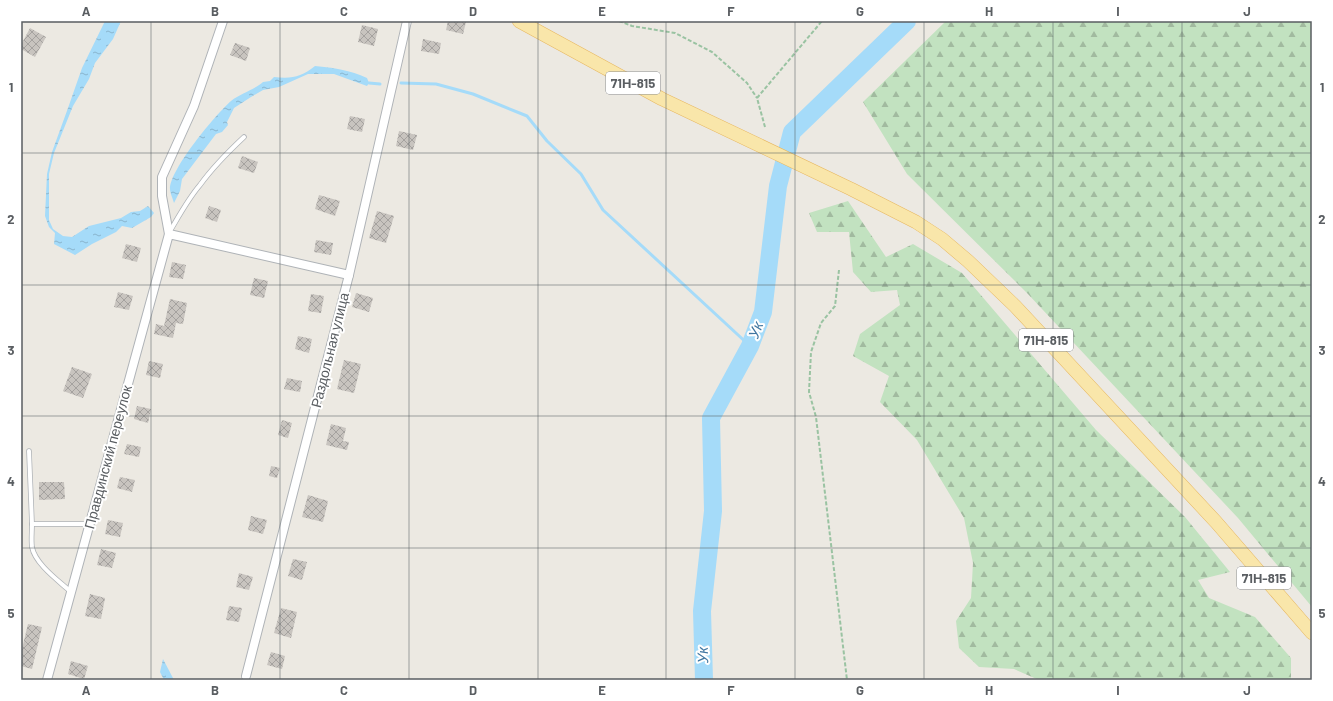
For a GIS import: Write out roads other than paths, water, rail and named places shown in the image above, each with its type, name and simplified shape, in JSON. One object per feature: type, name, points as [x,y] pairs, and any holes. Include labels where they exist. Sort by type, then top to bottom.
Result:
[{"type":"main road","name":"71Н-815","points":[[519,21],[662,99],[851,189],[916,222],[942,239],[968,260],[1015,306],[1216,522],[1312,633]]},
{"type":"street","name":"Правдинский переулок","points":[[47,680],[169,234],[162,196],[162,177],[194,106],[223,21]]},
{"type":"street","name":"Раздольная улица","points":[[246,676],[349,275],[406,21]]},
{"type":"street","points":[[169,234],[349,275]]},
{"type":"lane","points":[[169,234],[189,199],[200,184],[214,167],[244,137]]},
{"type":"lane","points":[[29,451],[32,547],[37,559],[71,592]]},
{"type":"lane","points":[[32,524],[90,524]]},
{"type":"water","points":[[105,21],[121,21],[113,39],[95,63],[89,79],[73,106],[54,153],[49,174],[49,220],[53,229],[63,236],[72,237],[89,226],[121,218],[131,212],[140,211],[148,206],[154,213],[151,217],[132,228],[122,226],[116,232],[92,244],[75,255],[54,244],[55,233],[49,227],[45,216],[47,174],[52,152],[82,68]]},
{"type":"water","points":[[315,66],[348,71],[367,78],[369,83],[367,86],[334,74],[308,74],[279,87],[263,90],[251,97],[234,108],[227,122],[228,125],[222,132],[216,134],[182,179],[180,191],[174,203],[170,189],[177,169],[205,129],[231,101],[263,82],[270,81],[274,77],[286,78],[301,75]]},
{"type":"water","points":[[163,659],[174,680],[164,680],[160,672]]},
{"type":"waterway","name":"Ук","points":[[704,680],[702,611],[713,511],[711,418],[750,346],[763,312],[778,186],[792,132],[907,21]]},
{"type":"waterway","points":[[369,83],[380,84]]},
{"type":"waterway","points":[[401,83],[436,84],[473,94],[527,116],[547,141],[581,174],[603,210],[750,346]]}]
